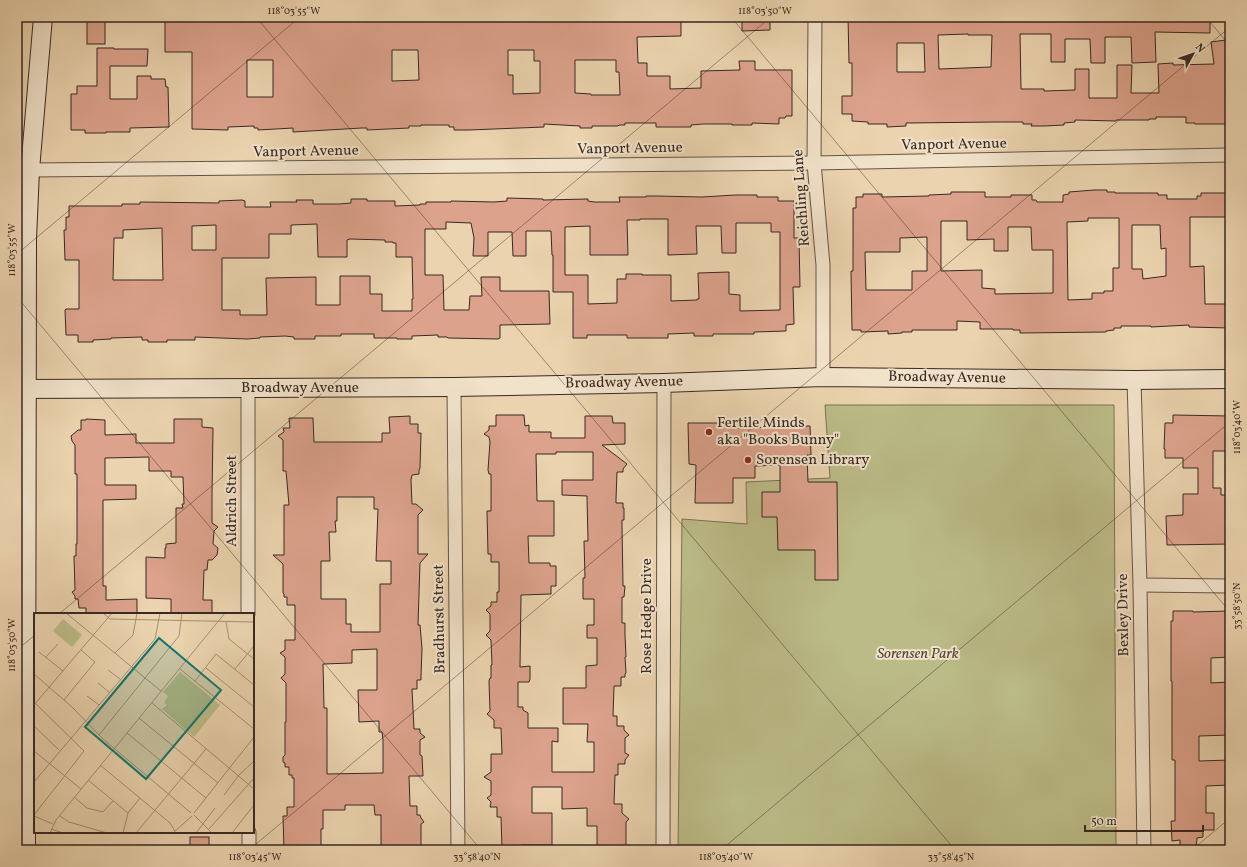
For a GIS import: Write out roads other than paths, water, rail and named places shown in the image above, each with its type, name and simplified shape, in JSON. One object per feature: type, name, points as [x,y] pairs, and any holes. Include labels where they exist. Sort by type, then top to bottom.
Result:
[{"type":"street","points":[[26,850],[22,389],[30,170],[43,17]]},
{"type":"street","name":"Reichling Lane","points":[[815,17],[814,163],[824,266],[823,377]]},
{"type":"street","name":"Vanport Avenue","points":[[30,170],[814,163],[1230,155]]},
{"type":"street","name":"Broadway Avenue","points":[[22,389],[454,387],[664,383],[823,377],[1134,380],[1230,379]]},
{"type":"street","name":"Bexley Drive","points":[[1134,380],[1140,585],[1144,850]]},
{"type":"street","name":"Rose Hedge Drive","points":[[663,850],[664,383]]},
{"type":"street","name":"Bradhurst Street","points":[[454,387],[458,850]]},
{"type":"street","name":"Aldrich Street","points":[[248,388],[248,613]]},
{"type":"street","points":[[1140,585],[1230,586]]},
{"type":"street","points":[[249,833],[249,850]]},
{"type":"place","name":"Fertile Minds aka \"Books Bunny\"","points":[[709,432]]},
{"type":"place","name":"Sorensen Library","points":[[748,460]]},
{"type":"park label","name":"Sorensen Park","points":[[918,654]]}]
